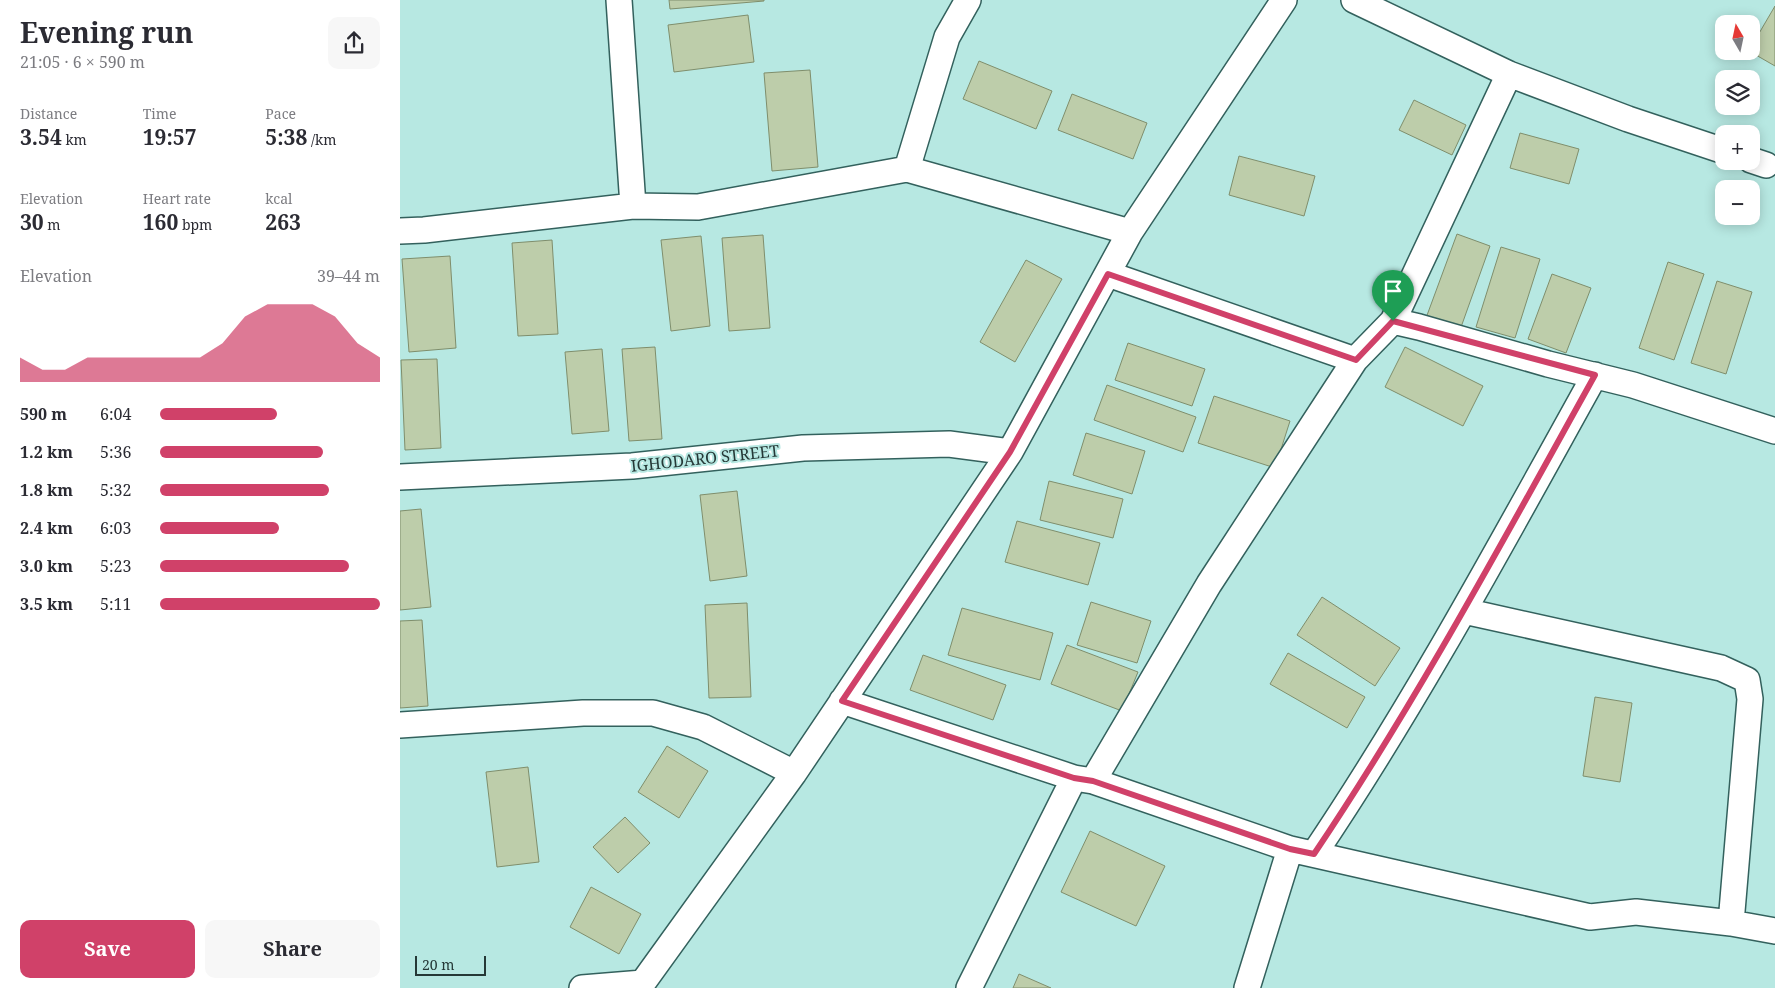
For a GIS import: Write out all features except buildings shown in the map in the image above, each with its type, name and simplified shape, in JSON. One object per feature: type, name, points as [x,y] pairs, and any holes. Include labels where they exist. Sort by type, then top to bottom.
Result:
[{"type":"street","points":[[619,0],[634,206]]},
{"type":"street","points":[[907,169],[947,37],[968,0]]},
{"type":"street","points":[[582,988],[641,985],[794,773],[1010,452],[1130,232],[1284,0]]},
{"type":"street","points":[[1354,0],[1508,74],[1628,119],[1715,148]]},
{"type":"street","points":[[968,988],[1084,779],[1356,360],[1393,321],[1508,74]]},
{"type":"street","points":[[400,231],[424,230],[634,206],[698,207],[907,169],[1130,232]]},
{"type":"street","points":[[1108,274],[1356,360]]},
{"type":"street","points":[[1393,321],[1633,385],[1775,431]]},
{"type":"street","points":[[1247,988],[1302,852],[1340,816],[1464,610],[1595,375]]},
{"type":"street","name":"IGHODARO STREET","points":[[400,477],[632,466],[803,448],[949,444],[1010,452]]},
{"type":"street","points":[[1464,610],[1720,668],[1747,680],[1750,699],[1731,923]]},
{"type":"street","points":[[842,701],[1302,852],[1590,916],[1636,912],[1731,923],[1775,931]]},
{"type":"street","points":[[400,725],[583,713],[653,713],[703,728],[794,773]]},
{"type":"route","points":[[1108,274],[1356,360],[1393,321],[1548,364],[1595,375],[1464,610],[1340,816],[1314,854],[1290,849],[1093,781],[1074,778],[842,701],[1010,452],[1108,274]]}]
